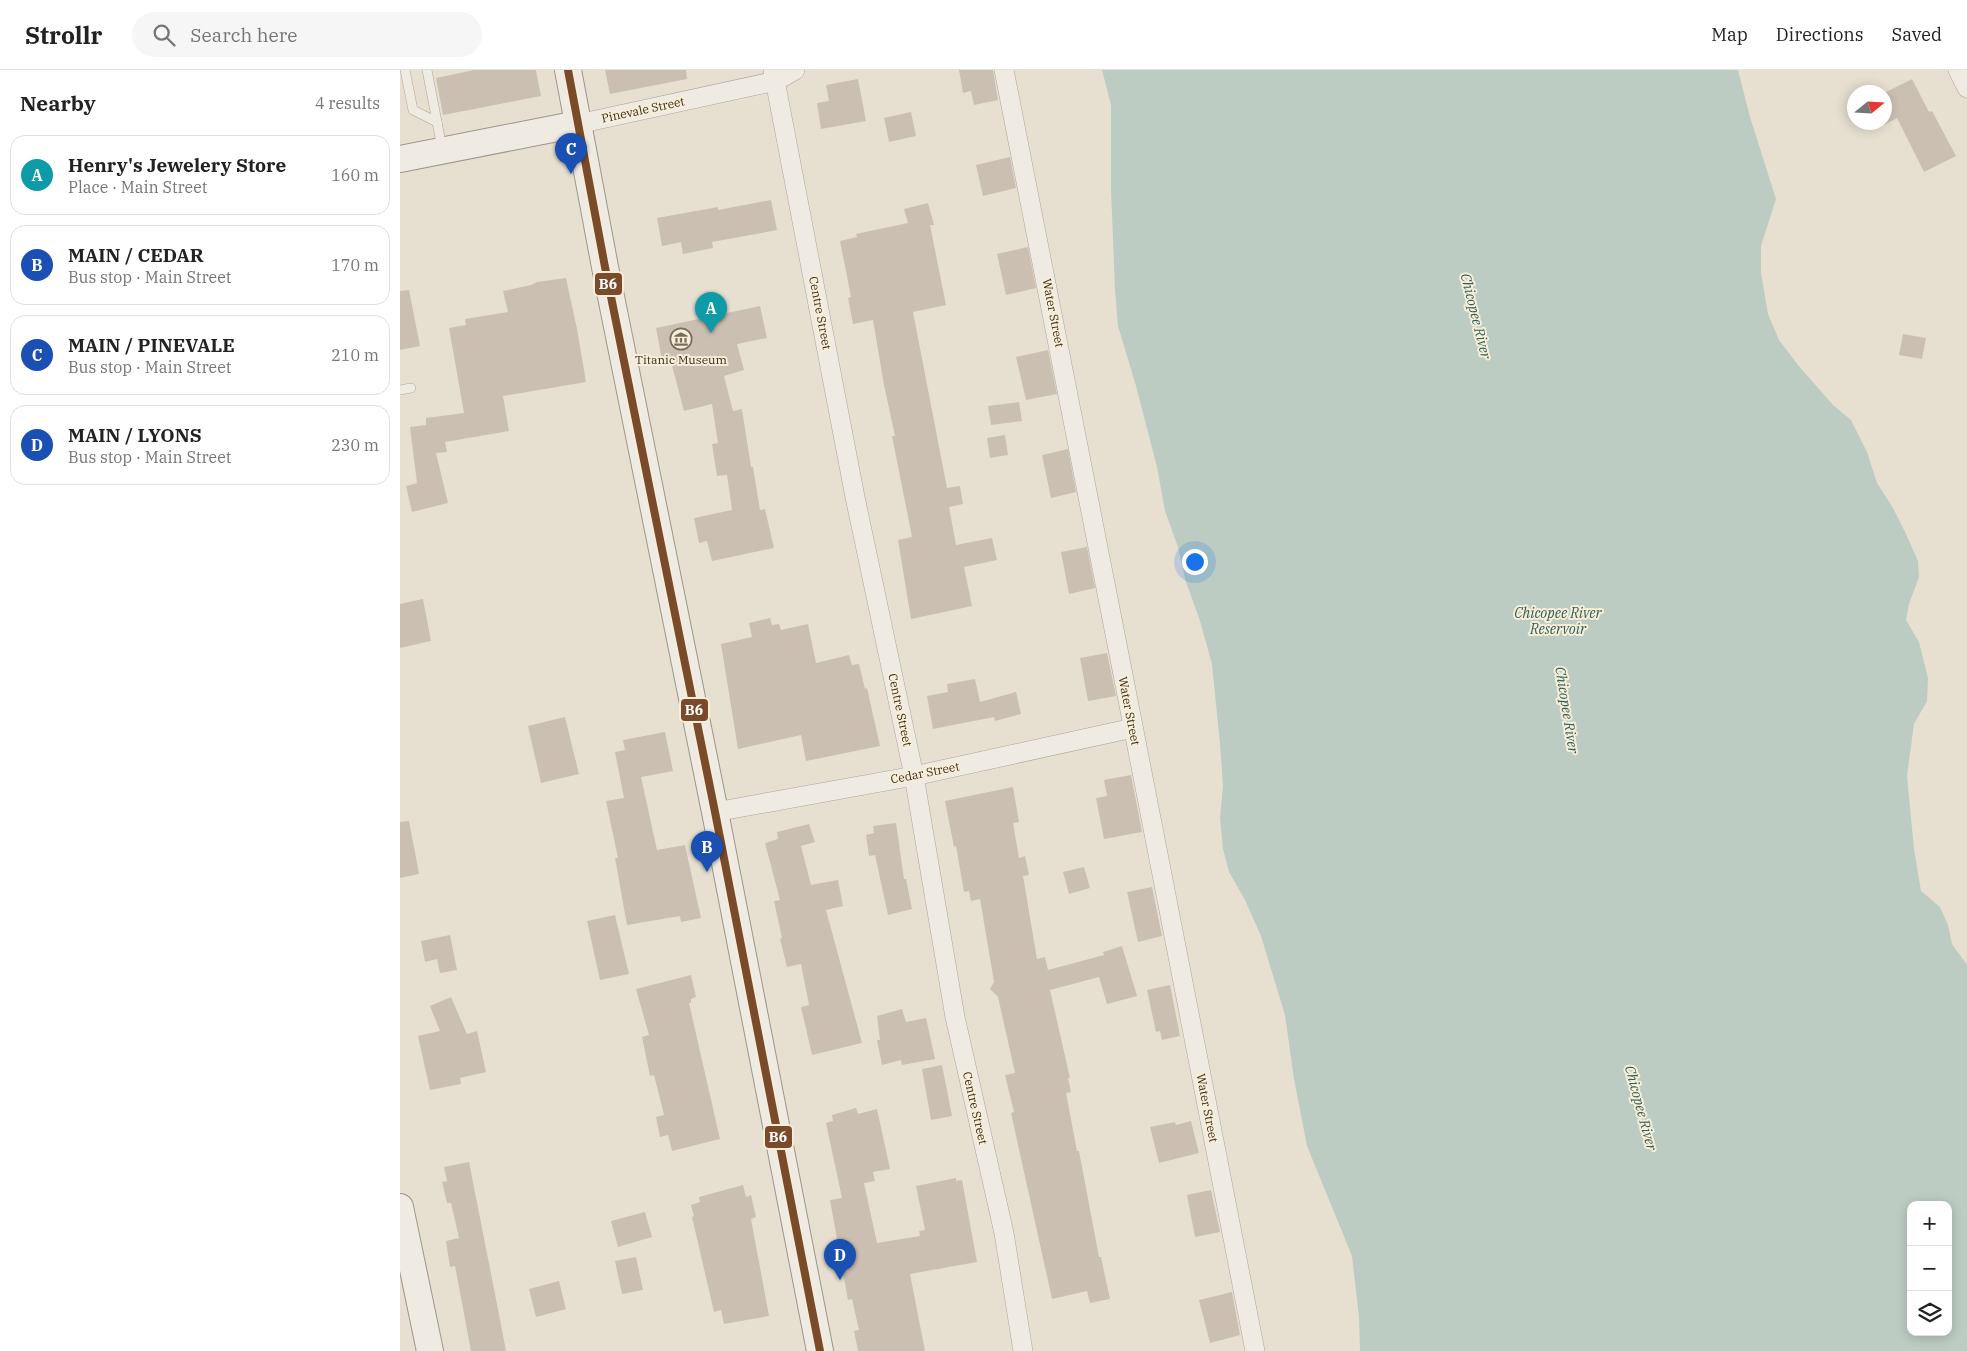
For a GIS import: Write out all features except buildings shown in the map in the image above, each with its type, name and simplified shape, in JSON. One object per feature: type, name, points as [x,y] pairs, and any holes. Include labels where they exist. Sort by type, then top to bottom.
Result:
[{"type":"main road","points":[[568,70],[605,267],[715,812],[820,1351]]},
{"type":"main road","name":"Pinevale Street","points":[[400,159],[578,124]]},
{"type":"main road","points":[[400,1208],[430,1351]]},
{"type":"street","name":"Pinevale Street","points":[[578,124],[795,70]]},
{"type":"street","name":"Water Street","points":[[1004,70],[1065,372],[1255,1351]]},
{"type":"street","points":[[1958,70],[1967,88]]},
{"type":"street","name":"Centre Street","points":[[774,76],[855,497],[914,776],[955,1017],[1004,1233],[1023,1351]]},
{"type":"street","name":"Cedar Street","points":[[715,812],[914,776],[1133,728]]},
{"type":"lane","points":[[406,70],[413,110],[437,122]]},
{"type":"lane","points":[[427,70],[442,151]]},
{"type":"lane","points":[[400,390],[411,388]]},
{"type":"water","name":"Chicopee River Reservoir","points":[[1102,70],[1738,70],[1750,117],[1776,199],[1761,246],[1761,273],[1768,314],[1779,340],[1798,365],[1833,405],[1851,420],[1867,452],[1877,483],[1893,508],[1918,561],[1919,577],[1909,604],[1906,620],[1919,642],[1928,678],[1927,701],[1914,724],[1907,776],[1914,849],[1921,891],[1940,907],[1948,925],[1952,944],[1967,965],[1967,1351],[1360,1351],[1359,1317],[1352,1256],[1307,1146],[1294,1079],[1285,1015],[1261,936],[1245,900],[1229,872],[1223,849],[1220,818],[1223,785],[1212,664],[1200,621],[1185,579],[1178,547],[1165,511],[1157,467],[1118,326],[1111,189],[1111,105]]},
{"type":"transit line","name":"B6","points":[[568,70],[605,267],[715,812],[820,1351]]},
{"type":"place","name":"MAIN / PINEVALE","points":[[571,174]]},
{"type":"place","name":"Henry's Jewelery Store","points":[[711,333]]},
{"type":"place","name":"Titanic Museum","points":[[681,339]]},
{"type":"place","name":"MAIN / CEDAR","points":[[707,872]]},
{"type":"place","name":"MAIN / LYONS","points":[[840,1280]]},
{"type":"water label","name":"Chicopee River","points":[[1476,316]]},
{"type":"water label","name":"Chicopee River","points":[[1567,710]]},
{"type":"water label","name":"Chicopee River","points":[[1641,1108]]}]
